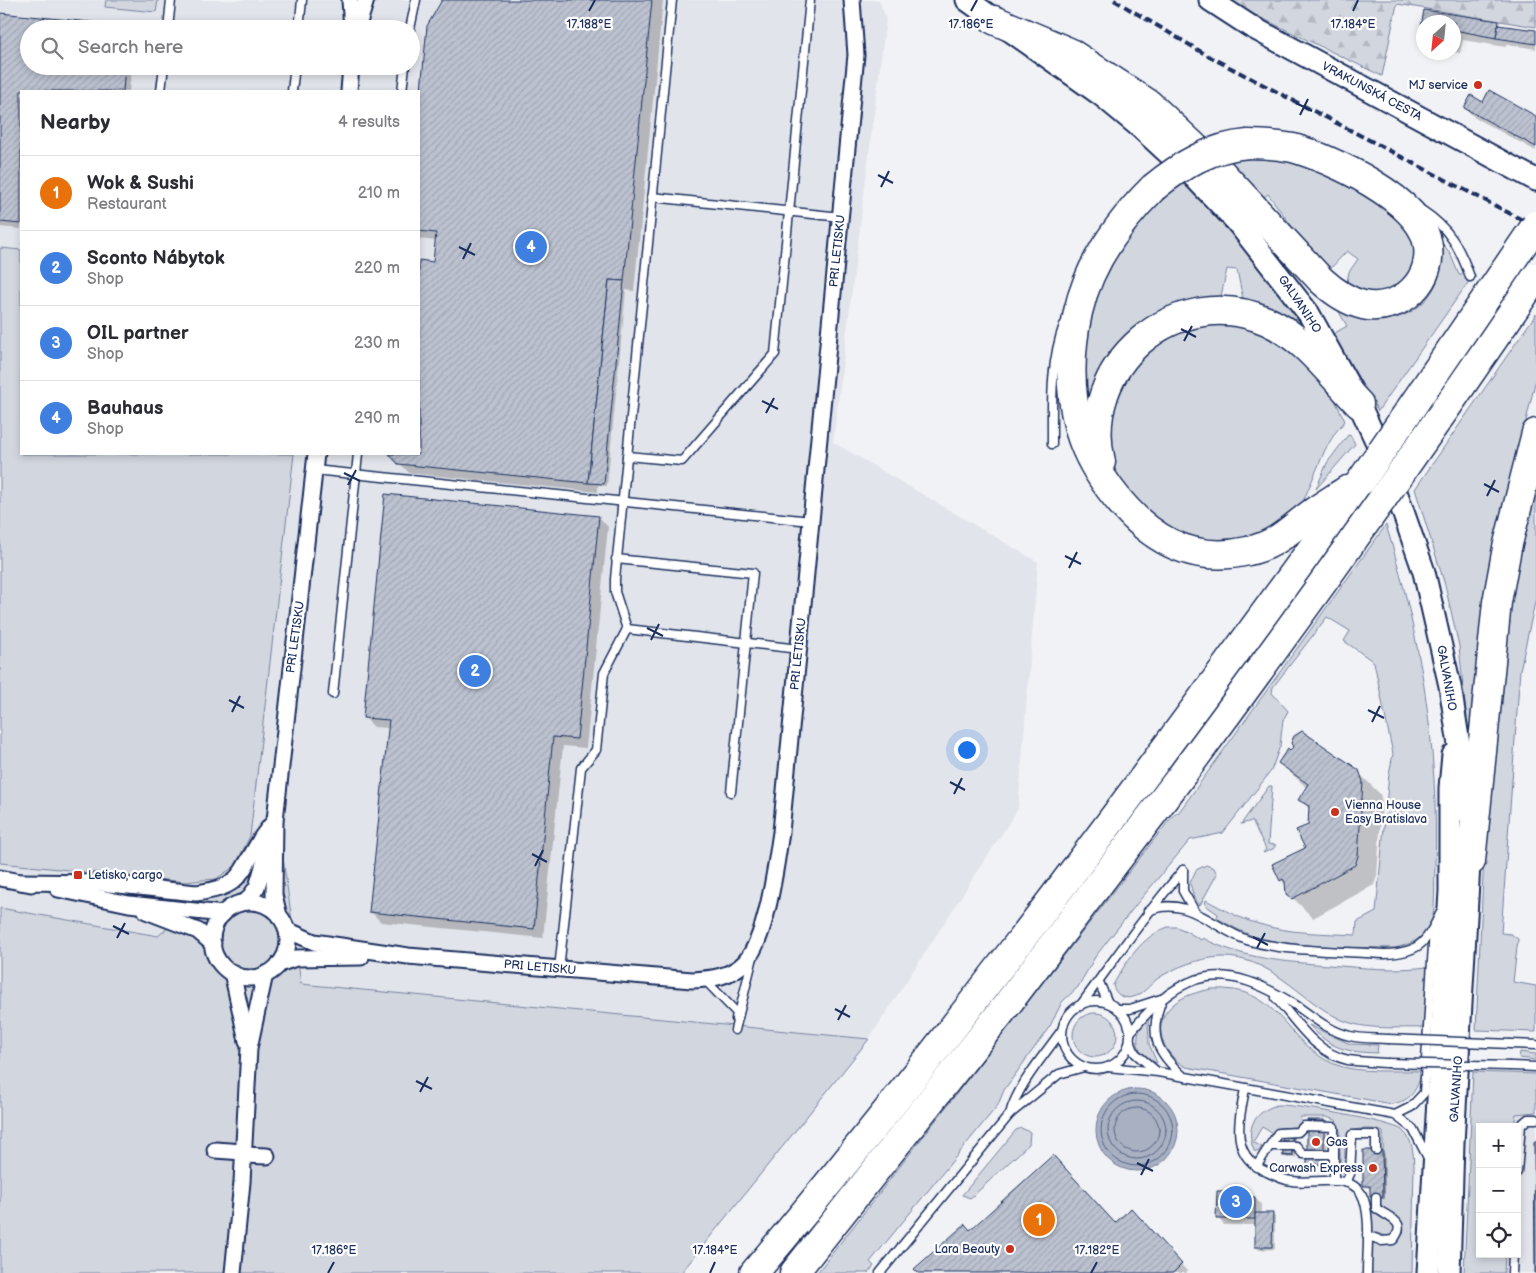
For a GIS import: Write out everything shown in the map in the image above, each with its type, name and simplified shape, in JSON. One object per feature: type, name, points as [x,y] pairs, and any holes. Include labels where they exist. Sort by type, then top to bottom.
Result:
[{"type":"highway","points":[[994,20],[1069,52],[1149,104],[1218,169],[1321,280],[1340,295],[1362,304],[1380,306],[1402,299],[1418,285],[1427,265],[1429,254],[1424,231],[1410,212],[1386,194],[1336,165],[1312,155],[1272,145],[1248,144],[1230,146],[1197,158],[1153,188],[1117,228],[1095,263],[1078,313],[1074,339],[1072,386],[1078,425],[1090,460],[1122,506],[1148,531],[1163,541],[1199,553],[1225,554],[1250,551],[1283,537],[1311,514],[1361,481]]},
{"type":"highway","points":[[754,1273],[980,993],[1155,763],[1361,481],[1536,225]]},
{"type":"highway","points":[[794,1273],[1002,1011],[1179,779],[1385,496],[1536,277]]},
{"type":"highway","points":[[1122,506],[1111,486],[1101,460],[1098,435],[1101,405],[1112,376],[1128,353],[1152,332],[1169,322],[1199,313],[1214,311],[1244,314],[1266,320],[1306,347],[1359,404]]},
{"type":"highway","points":[[1471,861],[1497,602],[1509,539],[1536,433]]},
{"type":"main road","name":"GALVANIHO","points":[[967,0],[1101,96],[1142,129],[1219,202],[1270,262],[1309,314],[1359,404],[1402,505],[1424,572],[1450,686],[1465,784],[1471,861],[1453,1134],[1449,1273]]},
{"type":"main road","name":"VRAKUNSKÁ CESTA","points":[[1210,0],[1250,26],[1536,180]]},
{"type":"main road","name":"GALVANIHO","points":[[1428,1273],[1450,891],[1450,788],[1455,727]]},
{"type":"street","points":[[350,0],[351,20]]},
{"type":"street","points":[[360,20],[366,0]]},
{"type":"street","name":"PRI LETISKU","points":[[316,455],[275,820],[274,895],[280,916],[287,930],[314,942],[408,956],[705,980],[728,973],[745,961],[752,951],[761,928],[781,832],[856,55],[852,0]]},
{"type":"street","points":[[349,90],[350,75]]},
{"type":"street","points":[[21,882],[100,884],[196,893],[211,891],[236,879],[252,857],[258,842],[275,820]]},
{"type":"street","name":"PRI LETISKU","points":[[246,902],[257,888],[275,820]]},
{"type":"street","points":[[0,878],[129,904],[223,914]]},
{"type":"street","points":[[233,1273],[249,1048],[265,974],[248,977],[232,972],[220,962],[213,944],[214,931],[223,914],[234,906],[246,902],[268,906],[280,916]]},
{"type":"street","points":[[129,904],[190,927],[213,944]]},
{"type":"street","points":[[279,964],[286,952],[287,930]]},
{"type":"street","name":"PRI LETISKU","points":[[265,974],[279,964],[296,958],[408,956]]},
{"type":"street","points":[[232,972],[249,1048]]},
{"type":"street","points":[[215,1150],[267,1156]]},
{"type":"lane","points":[[169,20],[171,0]]},
{"type":"lane","points":[[300,20],[302,0]]},
{"type":"lane","points":[[412,20],[416,0]]},
{"type":"lane","points":[[559,969],[581,768],[596,750],[604,673],[627,629],[615,592],[616,559],[672,0]]},
{"type":"lane","points":[[627,456],[682,461],[775,354],[810,0]]},
{"type":"lane","points":[[162,90],[163,75]]},
{"type":"lane","points":[[292,90],[294,75]]},
{"type":"lane","points":[[402,90],[404,75]]},
{"type":"lane","points":[[1386,194],[1424,211],[1438,221],[1452,236],[1461,252],[1470,277]]},
{"type":"lane","points":[[652,197],[841,217]]},
{"type":"lane","points":[[1052,444],[1054,374],[1059,338],[1069,311],[1095,263]]},
{"type":"lane","points":[[333,694],[358,455]]},
{"type":"lane","points":[[314,470],[811,521]]},
{"type":"lane","points":[[616,559],[753,573],[731,792]]},
{"type":"lane","points":[[627,629],[799,649]]},
{"type":"lane","points":[[1010,1114],[1012,1106],[1063,1028],[1069,1015],[1080,1006],[1099,982],[1107,966],[1148,912],[1184,870],[1183,891],[1197,914]]},
{"type":"lane","points":[[1148,912],[1156,908],[1177,906],[1188,908],[1240,937],[1256,942],[1385,954],[1403,953],[1416,948],[1424,942],[1434,926],[1450,891]]},
{"type":"lane","points":[[1395,1116],[1411,1107],[1424,1093],[1434,926]]},
{"type":"lane","points":[[705,980],[737,1013],[735,1030],[761,928]]},
{"type":"lane","points":[[1108,1067],[1123,1056],[1130,1037],[1163,998],[1180,985],[1204,977],[1227,975],[1251,981],[1297,1006],[1311,1018],[1351,1037],[1536,1045]]},
{"type":"lane","points":[[1099,982],[1108,1004]]},
{"type":"lane","points":[[1273,994],[1302,1030],[1323,1050],[1348,1060],[1387,1063],[1536,1067]]},
{"type":"lane","points":[[1118,1010],[1130,1009],[1163,998]]},
{"type":"lane","points":[[1163,998],[1156,1015],[1157,1046],[1166,1060],[1185,1078]]},
{"type":"lane","points":[[1080,1006],[1096,1002],[1108,1004],[1118,1010],[1126,1020],[1135,1053],[1158,1072]]},
{"type":"lane","points":[[1063,1028],[1065,1050],[1073,1060],[1084,1067]]},
{"type":"lane","points":[[880,1273],[1010,1114],[1059,1074],[1084,1067],[1098,1069],[1108,1067],[1158,1072],[1395,1116],[1413,1129],[1434,1168]]},
{"type":"lane","points":[[1245,1089],[1239,1120],[1240,1144],[1256,1167],[1294,1182],[1346,1182],[1360,1193],[1367,1207],[1367,1273]]},
{"type":"lane","points":[[1517,1168],[1521,1125],[1528,1119],[1536,1119]]},
{"type":"lane","points":[[1256,1167],[1278,1133],[1298,1132],[1304,1126],[1334,1127],[1334,1181]]},
{"type":"lane","points":[[1346,1182],[1350,1174],[1352,1135],[1376,1135],[1376,1150]]},
{"type":"lane","points":[[1270,1146],[1296,1146],[1303,1154],[1334,1154]]},
{"type":"lane","points":[[1367,1235],[1382,1241],[1393,1240],[1398,1234],[1398,1225],[1394,1219],[1376,1208],[1376,1197]]},
{"type":"lane","points":[[1512,1273],[1513,1258]]},
{"type":"shaded area","points":[[0,0],[879,0],[886,19],[833,442],[1038,562],[1018,809],[869,1039],[301,984],[278,824],[233,874],[158,936],[0,908]]},
{"type":"shaded area","points":[[1473,1072],[1536,1075],[1536,1273],[1464,1273]]},
{"type":"green space","points":[[106,0],[158,0],[156,12],[105,7]]},
{"type":"green space","points":[[1224,0],[1536,0],[1536,27],[1397,4],[1382,76]]},
{"type":"green space","points":[[1232,153],[1304,161],[1389,205],[1418,239],[1415,276],[1378,298],[1346,286],[1349,272],[1358,259],[1347,251],[1328,271],[1325,271],[1268,194],[1259,202],[1216,158]]},
{"type":"green space","points":[[1179,177],[1253,258],[1298,319],[1296,320],[1277,309],[1243,299],[1237,270],[1227,269],[1221,296],[1164,309],[1150,316],[1126,335],[1099,374],[1089,403],[1084,403],[1084,337],[1106,262]]},
{"type":"green space","points":[[1443,244],[1450,253],[1459,275],[1474,274],[1378,411],[1333,334],[1347,326],[1339,312],[1340,310],[1360,317],[1380,320],[1398,317],[1413,310],[1426,299],[1436,284],[1442,266]]},
{"type":"green space","points":[[0,248],[20,250],[20,455],[294,455],[250,836],[235,866],[216,879],[186,882],[0,863]]},
{"type":"green space","points":[[1536,314],[1536,379],[1495,550],[1485,602],[1469,746],[1459,646],[1445,585],[1415,489]]},
{"type":"green space","points":[[1211,320],[1274,331],[1332,394],[1345,421],[1325,450],[1302,504],[1267,529],[1247,537],[1225,541],[1204,540],[1180,534],[1160,523],[1123,490],[1113,462],[1109,434],[1122,379],[1157,339]]},
{"type":"green space","points":[[1348,435],[1351,436],[1355,444],[1316,489],[1327,463]]},
{"type":"green space","points":[[1536,479],[1536,598],[1520,670],[1501,933],[1511,934],[1518,939],[1513,982],[1536,986],[1536,1032],[1476,1030],[1489,745],[1506,595]]},
{"type":"green space","points":[[1386,525],[1409,609],[1418,651],[1430,736],[1434,779],[1435,823],[1434,912],[1431,924],[1425,933],[1406,945],[1395,948],[1278,942],[1245,933],[1233,927],[1217,918],[1218,914],[1205,905],[1206,900],[1252,922],[1283,930],[1356,935],[1357,922],[1376,912],[1389,774],[1393,754],[1374,662],[1344,641],[1350,631],[1327,617],[1273,687],[1272,693],[1288,711],[1283,720],[1280,746],[1271,771],[1223,833],[1190,840],[1139,901],[1095,957],[1078,987],[1062,1002],[1050,1026],[1004,1090],[998,1105],[870,1262],[874,1266],[868,1273],[817,1273],[1174,814],[1179,812]]},
{"type":"green space","points":[[1269,786],[1272,786],[1268,844],[1276,845],[1273,849],[1263,853],[1266,849],[1252,821],[1241,824]]},
{"type":"green space","points":[[278,823],[301,984],[869,1039],[681,1273],[0,1273],[0,908],[158,936],[233,874]]},
{"type":"green space","points":[[1206,865],[1214,868],[1217,874],[1200,905],[1194,898],[1190,883],[1196,870]]},
{"type":"green space","points":[[1168,927],[1177,927],[1201,940],[1203,938],[1233,951],[1264,958],[1366,968],[1403,969],[1428,967],[1426,1028],[1382,1028],[1350,1023],[1325,1011],[1284,980],[1255,963],[1221,957],[1196,961],[1179,967],[1157,979],[1136,996],[1126,998],[1120,996],[1113,985],[1123,967],[1143,943]]},
{"type":"green space","points":[[1211,989],[1234,990],[1253,996],[1279,1016],[1302,1042],[1316,1054],[1334,1064],[1354,1069],[1377,1071],[1422,1071],[1416,1089],[1404,1100],[1391,1104],[1186,1067],[1170,1054],[1165,1046],[1162,1038],[1162,1020],[1167,1011],[1179,1000]]},
{"type":"green space","points":[[1099,1013],[1111,1019],[1116,1026],[1116,1044],[1111,1051],[1104,1056],[1091,1057],[1083,1054],[1076,1047],[1073,1031],[1076,1023],[1083,1016]]},
{"type":"green space","points":[[1148,1017],[1149,1044],[1157,1063],[1143,1055],[1138,1043],[1140,1030]]},
{"type":"green space","points":[[1309,1025],[1350,1044],[1378,1045],[1377,1053],[1356,1052],[1339,1048],[1324,1039]]},
{"type":"green space","points":[[1520,1052],[1536,1054],[1536,1060],[1519,1058]]},
{"type":"green space","points":[[1473,1072],[1536,1074],[1536,1112],[1516,1114],[1515,1123],[1476,1123],[1476,1258],[1505,1258],[1504,1273],[1464,1273]]},
{"type":"green space","points":[[1277,1105],[1302,1107],[1363,1118],[1394,1127],[1406,1134],[1412,1146],[1414,1165],[1412,1273],[1371,1273],[1371,1243],[1394,1244],[1401,1238],[1403,1232],[1399,1219],[1381,1206],[1380,1198],[1384,1198],[1383,1132],[1374,1129],[1364,1129],[1351,1132],[1346,1142],[1345,1170],[1343,1173],[1340,1168],[1340,1131],[1336,1120],[1326,1117],[1300,1117],[1301,1122],[1296,1127],[1279,1128],[1272,1133],[1262,1127],[1253,1142],[1262,1147],[1258,1152],[1254,1151],[1251,1143],[1251,1128],[1254,1122],[1262,1112]]},
{"type":"green space","points":[[1021,1128],[1030,1132],[1029,1144],[974,1195],[970,1198],[962,1195],[1016,1130]]},
{"type":"green space","points":[[1372,1207],[1379,1216],[1394,1226],[1395,1231],[1390,1237],[1373,1232],[1370,1208]]},
{"type":"water","points":[[1137,1089],[1153,1092],[1166,1101],[1175,1114],[1178,1130],[1175,1146],[1166,1159],[1153,1168],[1137,1171],[1121,1168],[1108,1159],[1099,1146],[1096,1130],[1099,1114],[1108,1101],[1121,1092]]},
{"type":"building","points":[[442,0],[652,0],[624,281],[609,280],[588,483],[398,464],[390,455],[420,455],[420,260],[433,262],[436,233],[420,231],[420,100],[427,26]]},
{"type":"building","points":[[1424,10],[1458,15],[1423,15]]},
{"type":"building","points":[[0,13],[70,20],[20,20],[20,75],[124,75],[123,90],[20,90],[20,224],[0,222]]},
{"type":"building","points":[[1461,15],[1499,21],[1496,38],[1461,31]]},
{"type":"building","points":[[1498,25],[1536,30],[1536,44],[1496,38]]},
{"type":"building","points":[[1489,90],[1536,116],[1536,147],[1464,108],[1471,95],[1483,102]]},
{"type":"building","points":[[609,280],[624,281],[604,484],[588,483]]},
{"type":"building","points":[[385,494],[599,516],[577,739],[553,737],[534,929],[369,912],[389,720],[363,718]]},
{"type":"building","name":"Vienna House Easy Bratislava","points":[[1302,731],[1359,770],[1363,782],[1358,856],[1355,865],[1292,899],[1286,894],[1285,882],[1283,879],[1280,881],[1272,864],[1305,848],[1296,830],[1308,825],[1309,806],[1298,800],[1308,784],[1278,763],[1288,748],[1290,750],[1293,747],[1291,743],[1294,736]]},
{"type":"building","name":"Gas","points":[[1307,1120],[1324,1120],[1324,1164],[1307,1164]]},
{"type":"building","points":[[1283,1128],[1293,1128],[1293,1156],[1283,1156]]},
{"type":"building","points":[[1283,1135],[1292,1135],[1292,1141],[1282,1141]]},
{"type":"building","points":[[1536,1140],[1536,1273],[1535,1273],[1534,1143]]},
{"type":"building","points":[[1283,1150],[1292,1150],[1292,1156],[1283,1155]]},
{"type":"building","name":"Carwash Express","points":[[1363,1150],[1382,1150],[1383,1197],[1370,1197],[1370,1186],[1363,1186]]},
{"type":"building","points":[[1053,1155],[1115,1223],[1131,1208],[1182,1264],[1173,1273],[918,1273],[914,1269],[965,1224],[970,1230]]},
{"type":"building","points":[[1217,1191],[1235,1191],[1235,1197],[1255,1197],[1255,1219],[1216,1219]]},
{"type":"building","points":[[1255,1213],[1273,1213],[1272,1247],[1255,1247]]},
{"type":"railway","points":[[1114,0],[1210,57],[1536,227]]},
{"type":"place","name":"MJ service","points":[[1478,85]]},
{"type":"place","name":"Bauhaus","points":[[531,247]]},
{"type":"place","name":"Sconto Nábytok","points":[[475,671]]},
{"type":"place","name":"Vienna House Easy Bratislava","points":[[1335,812]]},
{"type":"place","name":"Letisko, cargo","points":[[78,875]]},
{"type":"place","name":"Gas","points":[[1316,1142]]},
{"type":"place","name":"Carwash Express","points":[[1373,1168]]},
{"type":"place","name":"OIL partner","points":[[1236,1202]]},
{"type":"place","name":"Wok & Sushi","points":[[1039,1220]]},
{"type":"place","name":"Lara Beauty","points":[[1010,1249]]}]
